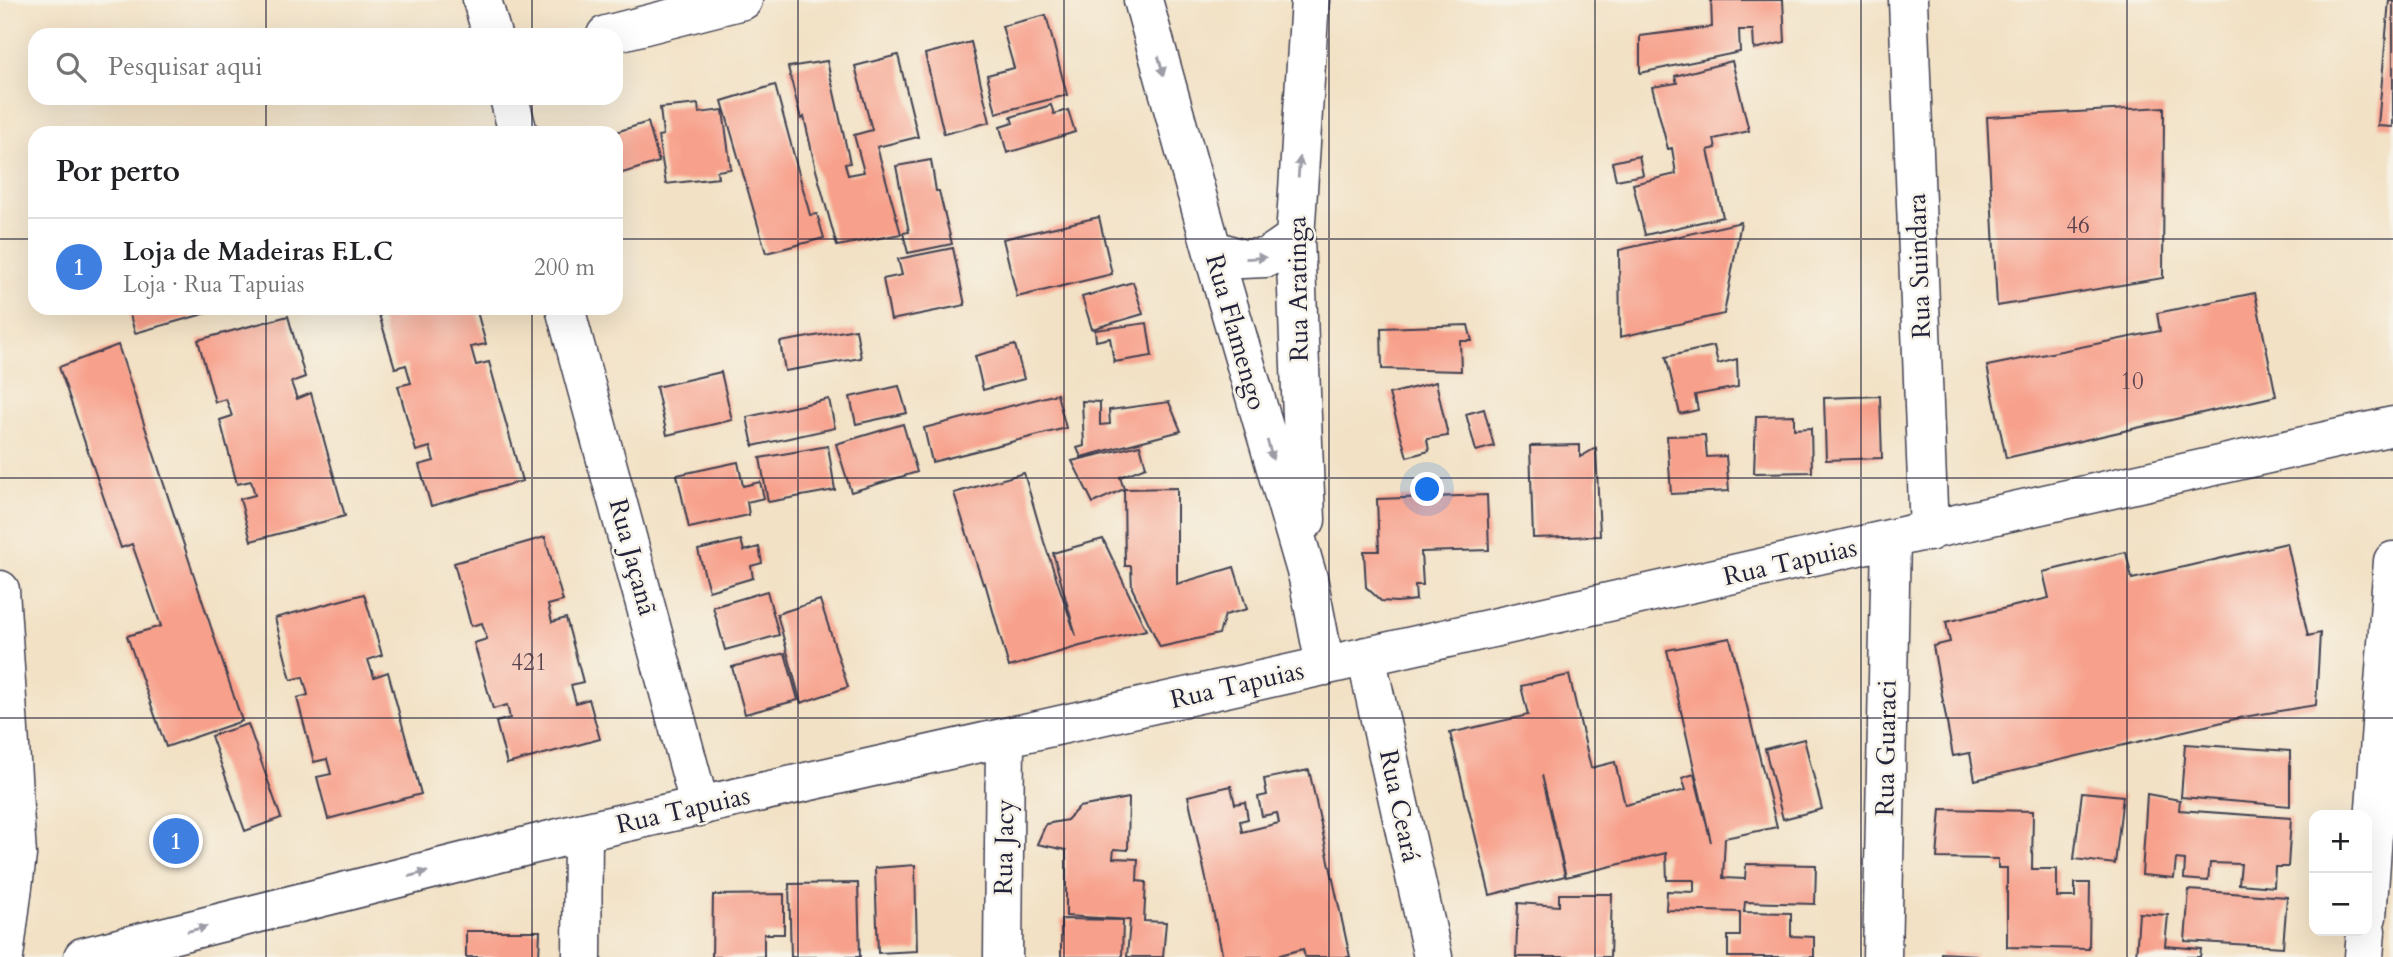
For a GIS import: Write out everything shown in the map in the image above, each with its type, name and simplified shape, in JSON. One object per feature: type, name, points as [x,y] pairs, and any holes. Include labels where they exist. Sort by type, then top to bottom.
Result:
[{"type":"main road","points":[[482,0],[490,28]]},
{"type":"main road","points":[[623,31],[743,0]]},
{"type":"main road","name":"Rua Flamengo","points":[[1143,0],[1308,578],[1325,666]]},
{"type":"main road","name":"Rua Aratinga","points":[[1308,578],[1294,238],[1310,0]]},
{"type":"main road","name":"Rua Suindara","points":[[1908,0],[1929,532]]},
{"type":"main road","points":[[511,105],[516,126]]},
{"type":"main road","points":[[1212,249],[1242,259],[1266,258],[1294,238]]},
{"type":"main road","name":"Rua Jaçanã","points":[[567,315],[700,807]]},
{"type":"main road","name":"Rua Tapuias","points":[[83,957],[583,832],[2393,426]]},
{"type":"main road","name":"Rua Guaraci","points":[[1882,957],[1891,539]]},
{"type":"main road","points":[[2372,915],[2393,561]]},
{"type":"main road","points":[[0,590],[17,855],[4,957]]},
{"type":"main road","name":"Rua Ceará","points":[[1366,656],[1433,957]]},
{"type":"main road","name":"Rua Jacy","points":[[1003,957],[1005,738]]},
{"type":"main road","points":[[582,957],[583,832]]},
{"type":"building","points":[[1711,0],[1783,0],[1785,42],[1754,49],[1753,30],[1739,30],[1740,52],[1640,73],[1640,36],[1712,27]]},
{"type":"building","points":[[2389,0],[2393,0],[2393,127],[2378,126]]},
{"type":"building","points":[[1046,15],[1067,95],[996,113],[987,75],[1014,68],[1002,26]]},
{"type":"building","points":[[971,42],[990,122],[944,134],[925,54]]},
{"type":"building","points":[[898,55],[918,137],[877,147],[901,234],[837,246],[804,117],[801,119],[788,67],[827,61],[850,163],[845,164],[848,175],[864,172],[854,135],[872,130],[855,66]]},
{"type":"building","points":[[1732,61],[1749,131],[1714,139],[1716,148],[1708,150],[1723,217],[1645,235],[1633,184],[1676,174],[1672,148],[1668,149],[1652,87],[1677,83],[1675,76]]},
{"type":"building","points":[[775,85],[810,215],[817,214],[824,238],[766,253],[722,101]]},
{"type":"building","points":[[698,104],[699,113],[723,110],[731,169],[717,171],[718,178],[666,184],[658,136],[663,135],[660,108]]},
{"type":"building","points":[[1051,105],[1054,114],[1068,110],[1075,132],[1007,153],[1000,127],[1013,123],[1011,117]]},
{"type":"building","points":[[2164,107],[2163,278],[1997,306],[1987,117]]},
{"type":"building","points":[[648,122],[659,162],[623,173],[623,130]]},
{"type":"building","points":[[1639,156],[1643,175],[1616,180],[1612,162]]},
{"type":"building","points":[[931,160],[936,191],[939,191],[952,244],[908,253],[903,233],[909,232],[896,166]]},
{"type":"building","points":[[1099,217],[1112,274],[1017,297],[1003,239]]},
{"type":"building","points":[[1741,222],[1724,314],[1620,337],[1619,250]]},
{"type":"building","points":[[953,248],[965,305],[891,320],[883,279],[902,275],[898,259]]},
{"type":"building","points":[[1133,282],[1143,314],[1092,329],[1082,297]]},
{"type":"building","points":[[2255,293],[2276,396],[2006,458],[1987,366],[2160,331],[2157,313]]},
{"type":"building","points":[[130,315],[200,315],[135,333]]},
{"type":"building","points":[[379,315],[478,315],[486,344],[471,347],[476,365],[489,362],[522,481],[431,506],[419,465],[434,461],[430,447],[416,451],[398,386],[411,383],[406,365],[395,368]]},
{"type":"building","points":[[288,316],[305,377],[291,382],[297,399],[311,393],[345,516],[251,541],[240,499],[255,495],[251,481],[237,484],[220,420],[232,416],[226,399],[215,402],[198,340]]},
{"type":"building","points":[[1147,323],[1152,356],[1114,362],[1110,338],[1096,341],[1095,330]]},
{"type":"building","points":[[1468,325],[1472,341],[1460,341],[1461,371],[1382,369],[1381,328]]},
{"type":"building","points":[[856,329],[861,358],[785,371],[780,342]]},
{"type":"building","points":[[118,345],[242,721],[166,747],[127,636],[161,626],[132,544],[121,548],[59,367]]},
{"type":"building","points":[[1015,345],[1024,379],[983,390],[975,356]]},
{"type":"building","points":[[1714,346],[1718,364],[1737,359],[1738,387],[1695,395],[1698,410],[1680,414],[1666,357]]},
{"type":"building","points":[[721,372],[732,420],[667,435],[656,387]]},
{"type":"building","points":[[1436,382],[1448,436],[1427,439],[1429,451],[1407,457],[1389,394]]},
{"type":"building","points":[[899,386],[907,413],[856,424],[850,397]]},
{"type":"building","points":[[1057,394],[1066,428],[932,462],[924,428]]},
{"type":"building","points":[[1880,396],[1882,458],[1826,460],[1824,398]]},
{"type":"building","points":[[829,399],[835,428],[753,446],[747,417]]},
{"type":"building","points":[[1082,401],[1100,402],[1100,425],[1110,424],[1109,410],[1169,402],[1181,431],[1081,457],[1077,448],[1084,446]]},
{"type":"building","points":[[1484,409],[1494,446],[1476,451],[1466,414]]},
{"type":"building","points":[[1794,415],[1794,429],[1811,428],[1812,472],[1754,473],[1756,416]]},
{"type":"building","points":[[903,424],[917,472],[851,492],[836,444]]},
{"type":"building","points":[[1705,435],[1707,457],[1726,456],[1729,491],[1671,494],[1667,436]]},
{"type":"building","points":[[1140,445],[1146,467],[1120,477],[1124,489],[1093,503],[1072,461]]},
{"type":"building","points":[[1580,445],[1580,457],[1596,448],[1600,536],[1533,538],[1530,446]]},
{"type":"building","points":[[828,446],[835,490],[768,502],[760,458]]},
{"type":"building","points":[[738,462],[743,486],[760,482],[764,498],[747,502],[749,515],[689,528],[677,475]]},
{"type":"building","points":[[1024,473],[1076,636],[1053,553],[1103,539],[1146,630],[1009,667],[985,583],[983,584],[954,493]]},
{"type":"building","points":[[1177,488],[1177,584],[1234,567],[1247,609],[1225,615],[1219,634],[1160,647],[1132,588],[1131,566],[1125,566],[1124,489]]},
{"type":"building","points":[[1487,495],[1489,550],[1421,552],[1423,585],[1415,585],[1416,600],[1381,601],[1366,587],[1364,551],[1379,551],[1377,499]]},
{"type":"building","points":[[545,537],[563,601],[548,605],[552,622],[566,618],[583,682],[571,685],[576,703],[589,699],[600,739],[507,764],[496,722],[510,718],[507,705],[493,709],[474,643],[487,639],[482,623],[471,626],[454,563]]},
{"type":"building","points":[[741,540],[744,551],[759,547],[762,563],[751,566],[753,578],[709,591],[698,550]]},
{"type":"building","points":[[2287,543],[2308,636],[2320,633],[2316,705],[2244,717],[1975,780],[1970,753],[1953,756],[1933,646],[1950,642],[1946,622],[2049,598],[2043,572],[2126,552],[2132,579]]},
{"type":"building","points":[[767,591],[779,635],[725,650],[713,607]]},
{"type":"building","points":[[364,594],[382,655],[368,660],[374,677],[388,672],[421,794],[328,819],[317,777],[331,774],[327,759],[314,762],[297,698],[308,695],[303,677],[291,680],[275,618]]},
{"type":"building","points":[[820,600],[848,687],[801,703],[777,614]]},
{"type":"building","points":[[1730,638],[1777,827],[1725,838],[1723,878],[1745,879],[1746,864],[1816,865],[1815,904],[1745,902],[1744,912],[1791,913],[1791,936],[1814,937],[1814,957],[1728,957],[1728,936],[1740,936],[1740,912],[1666,910],[1667,891],[1694,892],[1694,880],[1667,880],[1666,853],[1566,877],[1542,775],[1565,876],[1490,895],[1450,733],[1528,715],[1521,686],[1569,675],[1591,768],[1615,762],[1625,805],[1686,790],[1682,778],[1694,774],[1711,842],[1667,650]]},
{"type":"building","points":[[785,653],[798,700],[745,714],[732,667]]},
{"type":"building","points":[[248,724],[281,818],[245,831],[211,736]]},
{"type":"building","points":[[1804,739],[1822,809],[1783,819],[1765,749]]},
{"type":"building","points":[[2185,744],[2290,751],[2290,806],[2181,797]]},
{"type":"building","points":[[1309,770],[1350,957],[1305,957],[1303,949],[1272,957],[1223,957],[1188,796],[1231,786],[1235,804],[1245,802],[1248,819],[1240,821],[1242,832],[1279,823],[1277,813],[1262,816],[1258,797],[1267,795],[1264,779]]},
{"type":"building","points":[[2082,792],[2123,796],[2115,864],[2074,859]]},
{"type":"building","points":[[2147,794],[2180,800],[2179,810],[2291,818],[2288,867],[2275,867],[2274,887],[2239,884],[2241,864],[2210,863],[2208,881],[2184,879],[2185,860],[2176,859],[2174,878],[2142,875]]},
{"type":"building","points":[[1129,798],[1128,850],[1114,849],[1113,858],[1138,859],[1137,881],[1146,882],[1144,921],[1166,922],[1163,957],[1127,957],[1130,920],[1066,916],[1066,850],[1037,844],[1046,824],[1067,820],[1079,807]]},
{"type":"building","points":[[1941,809],[2033,811],[2032,869],[2057,869],[2057,897],[2075,897],[2075,883],[2090,883],[2089,949],[2007,947],[2007,868],[1998,868],[1998,859],[1937,858]]},
{"type":"building","points":[[915,865],[917,951],[878,953],[875,868]]},
{"type":"building","points":[[858,883],[860,957],[791,957],[789,884]]},
{"type":"building","points":[[2189,890],[2287,897],[2283,947],[2185,941]]},
{"type":"building","points":[[784,894],[784,934],[764,934],[764,957],[712,957],[713,895]]},
{"type":"building","points":[[1559,894],[1612,894],[1610,957],[1516,957],[1518,903],[1559,906]]},
{"type":"building","points":[[2139,913],[2168,915],[2165,946],[2201,949],[2200,957],[2136,957]]},
{"type":"building","points":[[1061,919],[1123,920],[1122,957],[1061,957]]},
{"type":"building","points":[[466,931],[540,931],[539,957],[466,957]]},
{"type":"building","points":[[1941,953],[1976,955],[1976,957],[1941,957]]},
{"type":"place","name":"Loja de Madeiras F.L.C","points":[[176,841]]}]
